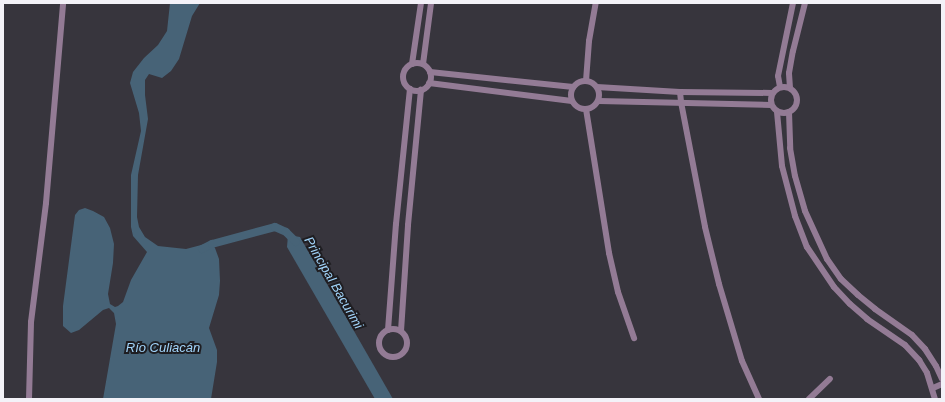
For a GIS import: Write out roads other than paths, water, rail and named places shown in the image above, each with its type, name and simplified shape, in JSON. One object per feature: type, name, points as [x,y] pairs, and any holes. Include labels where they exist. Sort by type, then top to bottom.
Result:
[{"type":"street","points":[[412,64],[421,3]]},
{"type":"street","points":[[431,3],[423,64],[430,72],[573,87]]},
{"type":"street","points":[[586,81],[589,41],[596,3]]},
{"type":"street","points":[[780,87],[778,76],[793,3]]},
{"type":"street","points":[[790,88],[789,73],[805,3]]},
{"type":"street","points":[[30,399],[31,322],[46,203],[62,4]]},
{"type":"street","points":[[421,90],[410,89],[405,85],[403,75],[407,68],[412,64],[423,64]]},
{"type":"street","points":[[401,331],[394,329],[382,333],[379,341],[381,350],[389,356],[398,356],[405,349],[406,340],[401,331],[408,225],[421,90],[429,83],[430,72]]},
{"type":"street","points":[[429,83],[572,101],[579,108],[586,109],[593,108],[599,101],[599,92],[597,87],[586,81],[577,84],[573,87],[571,92],[572,101]]},
{"type":"street","points":[[597,87],[680,92],[772,93],[780,87],[790,88],[796,94],[797,102],[795,107],[789,112],[777,112]]},
{"type":"street","points":[[388,330],[396,224],[410,89]]},
{"type":"street","points":[[680,92],[680,102],[705,227],[719,284],[742,361],[759,399]]},
{"type":"street","points":[[772,93],[772,105],[777,112],[781,160],[789,198],[807,247],[822,272],[850,304],[867,319],[905,345],[919,360],[932,388],[935,399]]},
{"type":"street","points":[[599,101],[772,105]]},
{"type":"street","points":[[586,109],[608,253],[618,292],[634,338]]},
{"type":"street","points":[[789,112],[790,148],[798,188],[805,211],[820,245],[841,279],[869,304],[912,335],[925,349],[942,379]]},
{"type":"street","points":[[396,224],[408,225]]},
{"type":"street","points":[[822,272],[832,265]]},
{"type":"street","points":[[809,399],[830,379]]},
{"type":"street","points":[[932,388],[942,384]]},
{"type":"water","name":"Río Culiacán","points":[[170,3],[200,3],[192,16],[179,59],[171,71],[162,78],[149,74],[145,80],[148,119],[138,175],[137,217],[139,227],[145,237],[158,246],[186,249],[205,244],[212,244],[215,248],[219,259],[220,281],[219,295],[209,328],[217,350],[217,362],[211,399],[103,399],[116,324],[114,313],[109,308],[103,310],[79,330],[71,333],[63,326],[63,306],[75,215],[79,210],[85,208],[104,217],[110,228],[114,244],[113,263],[108,294],[110,304],[115,307],[118,306],[123,302],[131,280],[147,252],[133,236],[131,227],[131,175],[141,131],[139,113],[130,83],[133,72],[144,58],[158,45],[167,31]]},
{"type":"water","points":[[288,235],[300,237],[393,399],[375,399],[287,247]]},
{"type":"waterway","name":"Principal Bacurimi","points":[[202,249],[212,244],[275,227],[286,232],[296,242]]}]
